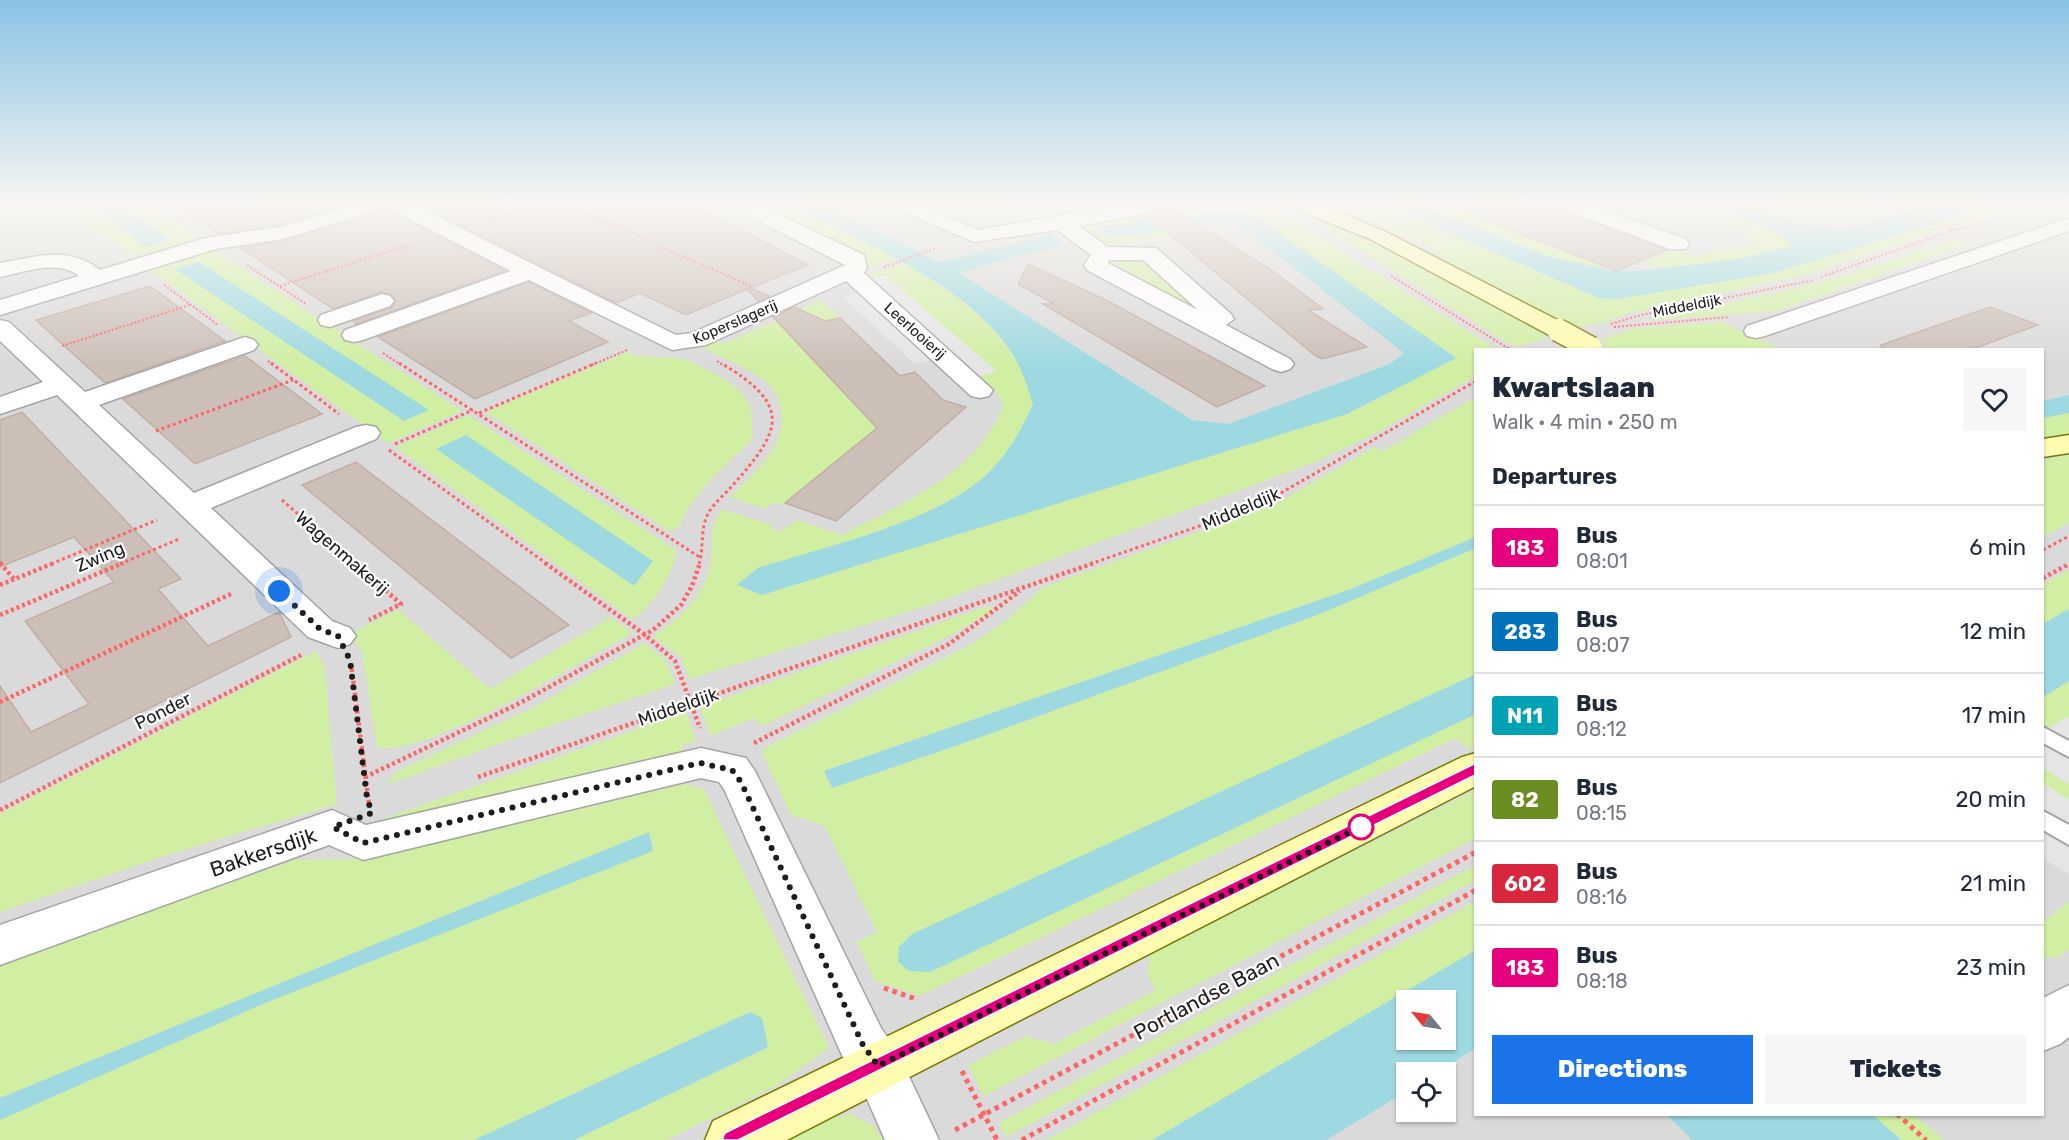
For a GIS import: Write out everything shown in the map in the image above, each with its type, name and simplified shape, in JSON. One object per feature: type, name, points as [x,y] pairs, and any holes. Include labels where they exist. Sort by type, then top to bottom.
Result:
[{"type":"street","points":[[0,270],[59,260]]},
{"type":"street","points":[[61,260],[78,264],[94,277]]},
{"type":"street","points":[[0,308],[153,260]]},
{"type":"street","points":[[330,320],[501,260]]},
{"type":"street","name":"Koperslagerij","points":[[506,260],[672,343],[697,340],[850,272]]},
{"type":"street","points":[[850,272],[856,267],[856,260]]},
{"type":"street","points":[[1098,260],[1095,265],[1281,364]]},
{"type":"street","points":[[1156,260],[1215,311],[1243,342]]},
{"type":"street","points":[[1425,260],[1590,348]]},
{"type":"street","points":[[1756,331],[1963,260]]},
{"type":"street","points":[[354,335],[530,272]]},
{"type":"street","name":"Leerlooierij","points":[[850,272],[980,390]]},
{"type":"street","points":[[0,327],[320,629],[338,636]]},
{"type":"street","points":[[0,406],[70,394],[246,345]]},
{"type":"street","points":[[200,515],[258,479],[376,441]]},
{"type":"street","points":[[2044,448],[2069,444]]},
{"type":"street","points":[[718,754],[741,782],[863,1045],[928,1137]]},
{"type":"street","name":"Bakkersdijk","points":[[0,945],[333,827],[363,843],[700,763],[718,754]]},
{"type":"street","points":[[732,1140],[1474,769]]},
{"type":"street","points":[[2044,1027],[2069,1007]]},
{"type":"lane","points":[[2044,735],[2069,750]]},
{"type":"lane","points":[[2044,820],[2069,836]]},
{"type":"path","points":[[240,260],[330,320]]},
{"type":"path","points":[[280,286],[361,260]]},
{"type":"path","points":[[694,260],[753,286]]},
{"type":"path","points":[[893,264],[903,260]]},
{"type":"path","name":"Middeldijk","points":[[1729,317],[1609,326],[1641,315],[1813,280],[1868,260]]},
{"type":"path","points":[[1391,276],[1508,348]]},
{"type":"path","points":[[30,356],[190,305]]},
{"type":"path","points":[[354,335],[701,558]]},
{"type":"path","points":[[365,777],[547,691],[644,634],[675,612],[690,590],[701,558],[707,514],[764,451],[775,421],[766,392],[745,375],[681,343]]},
{"type":"path","points":[[124,443],[293,380]]},
{"type":"path","name":"Middeldijk","points":[[477,777],[1260,505],[1474,382]]},
{"type":"path","points":[[376,441],[473,410]]},
{"type":"path","name":"Wagenmakerij","points":[[258,479],[400,604],[338,636]]},
{"type":"path","points":[[0,585],[200,515]]},
{"type":"path","name":"Zwing","points":[[0,615],[200,515]]},
{"type":"path","points":[[2044,549],[2069,536]]},
{"type":"path","points":[[0,562],[14,579]]},
{"type":"path","points":[[2044,577],[2069,564]]},
{"type":"path","points":[[0,702],[265,578]]},
{"type":"path","name":"Middeldijk","points":[[718,754],[743,748],[949,644],[1023,589]]},
{"type":"path","points":[[644,634],[675,661],[690,703],[718,754]]},
{"type":"path","points":[[333,827],[372,813],[365,777],[350,660],[338,636]]},
{"type":"path","name":"Ponder","points":[[0,810],[338,636]]},
{"type":"path","name":"Portlandse Baan","points":[[928,1137],[1474,853]]},
{"type":"path","name":"Portlandse Baan","points":[[1022,1140],[1474,891]]},
{"type":"path","points":[[1899,1116],[1926,1140]]},
{"type":"shaded area","points":[[0,260],[2069,260],[2069,1140],[0,1140]]},
{"type":"shaded area","points":[[885,275],[997,371],[968,380],[943,357],[915,364],[843,297],[869,290],[860,281]]},
{"type":"shaded area","points":[[2067,717],[2069,718],[2069,784],[2044,769],[2044,731]]},
{"type":"shaded area","points":[[2044,784],[2069,800],[2069,875],[2044,859]]},
{"type":"green space","points":[[179,260],[230,260],[462,411],[388,443],[149,269]]},
{"type":"green space","points":[[852,260],[893,260],[865,268]]},
{"type":"green space","points":[[1127,260],[1146,261],[1201,308],[1198,311],[1116,269],[1116,263]]},
{"type":"green space","points":[[1317,260],[1356,260],[1494,348],[1474,348],[1474,377],[1372,435],[1313,463],[929,605],[690,679],[680,656],[653,637],[689,607],[702,588],[710,566],[714,525],[722,509],[772,525],[772,529],[781,532],[797,520],[842,535],[906,502],[947,477],[981,445],[996,423],[1002,409],[1001,399],[993,388],[978,376],[996,370],[865,277],[904,263],[963,302],[1001,338],[1015,358],[1033,404],[1018,433],[1000,460],[985,476],[964,492],[909,520],[846,542],[758,568],[738,584],[762,595],[1347,414],[1456,358]]},
{"type":"green space","points":[[1376,260],[1410,260],[1549,333],[1542,335],[1547,338],[1526,345],[1511,345]]},
{"type":"green space","points":[[1443,260],[1512,260],[1599,298],[1618,299],[1773,273],[1816,260],[1849,260],[1809,274],[1631,313],[1602,323],[1567,327],[1443,263]]},
{"type":"green space","points":[[1567,260],[1590,260],[1620,272]]},
{"type":"green space","points":[[1730,260],[1657,269],[1652,267],[1656,266],[1645,262]]},
{"type":"green space","points":[[1891,260],[1922,260],[1777,311],[1645,321],[1823,282]]},
{"type":"green space","points":[[821,300],[840,318],[794,330],[918,394],[782,505],[774,502],[765,509],[730,497],[768,457],[775,446],[780,433],[780,406],[775,392],[764,380],[742,366],[703,348],[703,344],[712,339],[724,344]]},
{"type":"green space","points":[[1720,322],[1779,348],[1607,348],[1600,344],[1607,342],[1601,339],[1636,328]]},
{"type":"green space","points":[[628,352],[643,356],[687,360],[697,364],[733,385],[740,391],[749,406],[752,439],[701,491],[692,502],[679,527],[669,531],[486,412]]},
{"type":"green space","points":[[1474,398],[1474,538],[1351,589],[824,771],[832,788],[964,743],[1317,615],[1474,549],[1474,675],[930,972],[1474,715],[1474,748],[1470,750],[1456,738],[920,996],[875,981],[857,942],[877,932],[824,825],[791,815],[762,753],[767,747],[969,646],[1008,619],[1043,587],[1272,506],[1375,447],[1383,451]]},
{"type":"green space","points":[[2069,413],[2069,434],[2044,437],[2044,418]]},
{"type":"green space","points":[[468,415],[677,551],[661,589],[649,605],[633,620],[396,447]]},
{"type":"green space","points":[[2069,455],[2069,523],[2044,536],[2044,461]]},
{"type":"green space","points":[[2069,570],[2069,609],[2044,623],[2044,583]]},
{"type":"green space","points":[[988,606],[992,610],[990,612],[951,635],[762,726],[754,718],[710,736],[700,707]]},
{"type":"green space","points":[[398,609],[490,689],[611,617],[632,633],[543,684],[466,723],[430,738],[399,747],[377,747],[362,652],[350,634]]},
{"type":"green space","points":[[644,643],[666,660],[675,684],[515,738],[387,785],[396,772],[536,706]]},
{"type":"green space","points":[[316,651],[324,665],[337,804],[173,853],[0,912],[0,814]]},
{"type":"green space","points":[[2069,681],[2069,718],[2066,717],[2044,731],[2044,696]]},
{"type":"green space","points":[[686,712],[696,741],[682,745],[684,756],[377,823],[382,819]]},
{"type":"green space","points":[[2044,769],[2069,784],[2069,800],[2044,784]]},
{"type":"green space","points":[[685,784],[704,790],[829,1048],[776,1086],[667,1140],[574,1140],[767,1048],[750,1012],[474,1140],[0,1140],[0,1120],[265,1003],[653,850],[649,832],[0,1098],[0,963],[295,860],[353,859]]},
{"type":"green space","points":[[1474,791],[1474,839],[984,1096],[968,1065],[1026,1036],[1055,1044],[1156,990],[1147,974],[1151,954]]},
{"type":"green space","points":[[1474,866],[1474,881],[1006,1137],[999,1123]]},
{"type":"green space","points":[[1474,902],[1474,951],[1408,990],[1396,990],[1396,997],[1152,1140],[1047,1140]]},
{"type":"green space","points":[[2069,902],[2069,948],[2059,957],[2044,958],[2044,921]]},
{"type":"green space","points":[[851,1114],[873,1126],[883,1140],[787,1140],[826,1120]]},
{"type":"green space","points":[[1874,1116],[1915,1116],[1944,1140],[1901,1140]]},
{"type":"water","points":[[898,260],[939,262],[1003,260],[959,273],[1192,420],[1228,424],[1390,364],[1404,353],[1284,260],[1317,260],[1456,358],[1347,414],[762,595],[737,585],[758,568],[846,542],[909,520],[938,507],[985,476],[1007,451],[1018,433],[1033,404],[1012,353],[993,329],[969,306]]},
{"type":"water","points":[[1512,260],[1566,260],[1613,271],[1636,271],[1730,260],[1815,260],[1773,273],[1618,299],[1599,298]]},
{"type":"water","points":[[199,262],[429,410],[404,421],[175,269]]},
{"type":"water","points":[[2069,395],[2069,413],[2044,418],[2044,401]]},
{"type":"water","points":[[466,435],[653,561],[634,586],[436,449]]},
{"type":"water","points":[[1474,538],[1474,549],[1317,615],[964,743],[832,788],[824,771],[1351,589]]},
{"type":"water","points":[[2069,609],[2069,681],[2044,696],[2044,623]]},
{"type":"water","points":[[1474,675],[1474,715],[930,972],[909,971],[898,962],[899,947],[912,934]]},
{"type":"water","points":[[649,832],[653,851],[265,1003],[0,1120],[0,1098]]},
{"type":"water","points":[[1474,951],[1474,1049],[1453,1062],[1396,1062],[1396,1098],[1326,1140],[1152,1140],[1396,997],[1396,1050],[1456,1050],[1456,990],[1408,990]]},
{"type":"water","points":[[750,1012],[762,1018],[768,1047],[574,1140],[474,1140]]},
{"type":"water","points":[[1668,1116],[1874,1116],[1901,1140],[1692,1140]]},
{"type":"building","points":[[259,260],[484,260],[505,271],[356,324],[353,321],[391,308],[396,300],[391,294],[381,292],[333,309]]},
{"type":"building","points":[[530,260],[799,260],[808,265],[750,288],[769,296],[758,301],[747,289],[686,315],[640,293],[616,303]]},
{"type":"building","points":[[1201,260],[1255,260],[1323,309],[1308,310],[1367,347],[1322,359],[1313,354]]},
{"type":"building","points":[[1589,260],[1642,260],[1617,271]]},
{"type":"building","points":[[1028,264],[1106,300],[1265,386],[1217,407],[1043,304],[1054,304],[1018,284]]},
{"type":"building","points":[[529,282],[591,313],[569,321],[608,342],[475,399],[378,337]]},
{"type":"building","points":[[150,286],[225,341],[105,383],[36,320]]},
{"type":"building","points":[[794,307],[825,321],[840,318],[900,376],[915,372],[943,400],[966,407],[836,521],[785,503],[877,428],[773,317]]},
{"type":"building","points":[[1990,307],[2038,325],[1975,348],[1882,348],[1881,345]]},
{"type":"building","points":[[245,356],[322,414],[195,464],[123,399]]},
{"type":"building","points":[[22,412],[181,579],[158,589],[208,646],[279,612],[291,637],[0,783],[0,686],[31,732],[89,704],[25,621],[114,582],[74,537],[0,567],[0,420]]},
{"type":"building","points":[[356,462],[569,625],[511,658],[302,485]]},
{"type":"bus line","name":"183","points":[[732,1140],[1474,769]]},
{"type":"route","points":[[279,591],[320,629],[338,636],[350,660],[367,798],[372,813],[333,827],[363,843],[700,763],[732,770],[741,782],[863,1045],[878,1066],[1368,823],[1361,827]]}]
